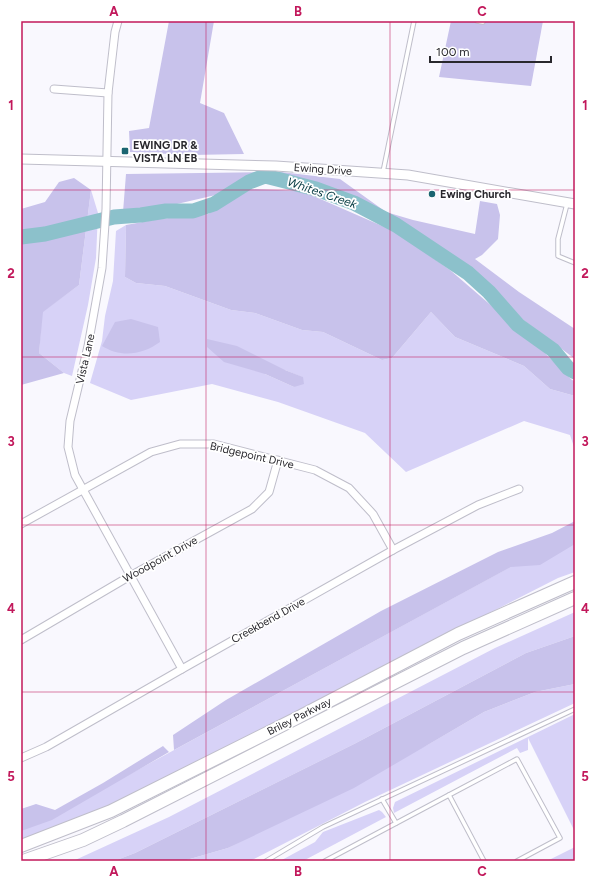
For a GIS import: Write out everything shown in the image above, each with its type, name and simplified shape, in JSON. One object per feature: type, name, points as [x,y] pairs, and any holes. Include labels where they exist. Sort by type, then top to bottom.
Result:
[{"type":"highway","name":"Briley Parkway","points":[[21,846],[111,811],[295,719],[458,634],[575,582]]},
{"type":"highway","name":"Briley Parkway","points":[[23,861],[96,834],[463,648],[575,598]]},
{"type":"street","name":"Vista Lane","points":[[118,21],[115,32],[108,93],[106,209],[102,268],[88,346],[70,421],[68,447],[75,475],[182,669]]},
{"type":"street","points":[[54,89],[108,93]]},
{"type":"street","name":"Ewing Drive","points":[[21,159],[107,163],[276,166],[408,174],[571,203]]},
{"type":"street","name":"Bridgepoint Drive","points":[[21,524],[151,452],[180,444],[214,444],[315,470],[349,488],[373,514],[393,550]]},
{"type":"street","name":"Woodpoint Drive","points":[[21,640],[130,576],[252,509],[269,492],[278,460]]},
{"type":"street","name":"Creekbend Drive","points":[[21,758],[46,748],[182,669],[393,550],[478,505],[519,489]]},
{"type":"lane","points":[[383,173],[414,21]]},
{"type":"lane","points":[[477,21],[483,22]]},
{"type":"lane","points":[[571,203],[558,239],[558,256],[575,263]]},
{"type":"lane","points":[[266,861],[323,827],[575,709]]},
{"type":"lane","points":[[325,861],[517,759],[560,838],[517,861]]},
{"type":"lane","points":[[449,795],[484,861]]},
{"type":"lane","points":[[382,799],[396,823]]},
{"type":"shaded area","points":[[169,21],[214,21],[200,103],[224,113],[244,154],[192,155],[130,152],[129,131],[149,128]]},
{"type":"shaded area","points":[[451,21],[543,21],[531,86],[439,77]]},
{"type":"shaded area","points":[[281,172],[340,179],[386,212],[413,220],[475,234],[480,201],[497,204],[500,215],[498,239],[482,255],[475,259],[519,292],[575,329],[575,359],[522,319],[461,263],[395,219],[335,190],[283,175],[257,175],[220,194],[164,207],[123,212],[126,174]]},
{"type":"shaded area","points":[[74,178],[91,190],[79,285],[43,312],[39,353],[64,373],[21,385],[21,209],[45,202],[59,182]]},
{"type":"shaded area","points":[[251,189],[302,191],[396,232],[450,270],[537,345],[572,380],[575,381],[575,396],[550,389],[524,366],[455,337],[431,312],[392,358],[382,360],[323,332],[302,330],[255,313],[231,310],[165,286],[136,283],[125,277],[126,225],[159,219],[208,214]]},
{"type":"shaded area","points":[[91,190],[98,213],[96,258],[88,305],[72,376],[64,373],[39,353],[42,312],[79,285]]},
{"type":"shaded area","points":[[126,225],[125,277],[136,283],[165,286],[231,310],[255,313],[302,330],[323,332],[382,360],[392,358],[431,312],[455,337],[524,366],[550,389],[575,396],[575,450],[570,435],[524,421],[406,472],[365,433],[278,402],[212,384],[131,400],[90,383],[102,341],[105,316],[113,281],[116,231]],"holes":[[[285,370],[302,377],[294,387],[265,374]]]},
{"type":"shaded area","points":[[131,319],[158,327],[160,342],[146,350],[131,353],[117,352],[102,346],[115,322]]},
{"type":"shaded area","points":[[207,339],[237,346],[285,370],[303,377],[304,384],[294,387],[265,374],[224,362],[207,347]]},
{"type":"shaded area","points":[[575,521],[575,544],[540,565],[511,567],[174,750],[173,735],[226,700],[381,611],[498,552],[552,533]]},
{"type":"shaded area","points":[[575,532],[575,572],[558,578],[134,794],[52,831],[21,841],[21,826],[62,811]]},
{"type":"shaded area","points":[[575,612],[575,636],[526,653],[356,743],[135,853],[114,861],[73,861],[169,817],[495,648]]},
{"type":"shaded area","points":[[575,636],[575,684],[535,692],[484,712],[354,788],[228,848],[183,861],[114,861],[135,853],[356,743],[526,653]]},
{"type":"shaded area","points":[[575,684],[575,703],[365,802],[250,861],[183,861],[228,848],[429,744],[484,712],[535,692]]},
{"type":"shaded area","points":[[575,714],[575,832],[528,738],[528,750],[520,753],[517,748],[394,813],[393,808],[395,802]]},
{"type":"shaded area","points":[[163,746],[169,752],[52,820],[21,831],[21,809],[36,804],[55,810],[103,783]]},
{"type":"shaded area","points":[[379,810],[386,817],[303,861],[280,861],[315,842],[323,832]]},
{"type":"shaded area","points":[[575,847],[575,861],[547,861]]},
{"type":"waterway","name":"Whites Creek","points":[[21,237],[45,234],[114,217],[166,211],[193,211],[214,204],[249,182],[265,176],[316,189],[354,203],[396,225],[468,273],[489,292],[518,325],[553,350],[568,368],[575,372]]},
{"type":"place","name":"EWING DR & VISTA LN EB","points":[[125,151]]},
{"type":"place","name":"Ewing Church","points":[[432,194]]}]
